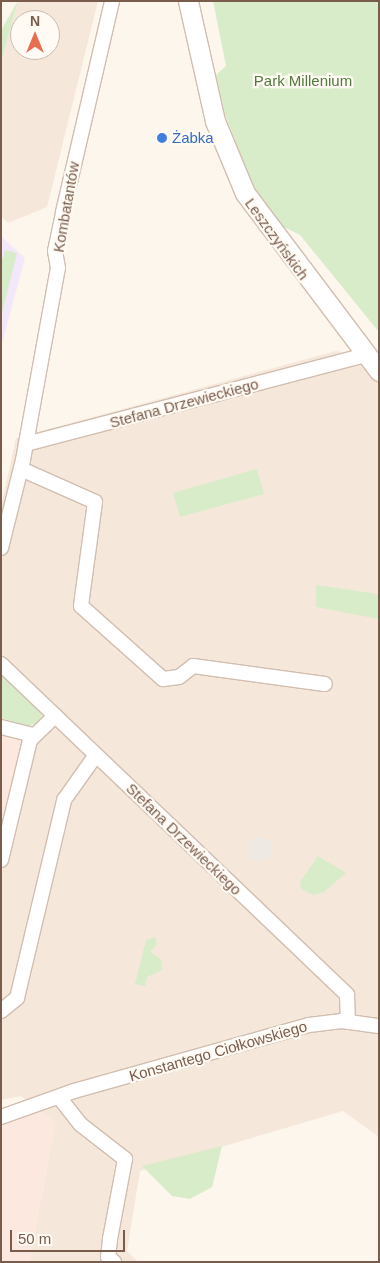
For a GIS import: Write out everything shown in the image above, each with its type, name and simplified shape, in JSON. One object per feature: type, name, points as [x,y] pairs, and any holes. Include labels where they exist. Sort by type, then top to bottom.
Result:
[{"type":"street","name":"Kombatantów","points":[[26,444],[58,268],[56,251],[63,212],[112,1]]},
{"type":"street","name":"Leszczyńskich","points":[[188,1],[215,121],[245,193],[379,371]]},
{"type":"street","name":"Stefana Drzewieckiego","points":[[26,444],[366,355]]},
{"type":"street","points":[[1,548],[26,444]]},
{"type":"street","points":[[21,469],[95,502],[81,606],[163,679],[179,677],[193,666],[325,684]]},
{"type":"street","name":"Stefana Drzewieckiego","points":[[1,664],[346,995],[348,1022]]},
{"type":"street","points":[[1,860],[32,735],[55,716]]},
{"type":"street","points":[[1,727],[32,735]]},
{"type":"street","points":[[1,1011],[17,998],[64,800],[96,755]]},
{"type":"street","name":"Konstantego Ciołkowskiego","points":[[2,1113],[309,1025],[348,1022],[379,1026]]},
{"type":"street","points":[[60,1097],[80,1124],[124,1159],[108,1257],[114,1262]]},
{"type":"shaded area","points":[[18,1],[98,1],[47,207],[8,223],[1,216],[1,62],[10,30],[10,60],[60,60],[60,10],[15,10]]},
{"type":"shaded area","points":[[1,236],[25,258],[1,347]]},
{"type":"shaded area","points":[[336,351],[363,357],[379,378],[379,1137],[343,1111],[140,1171],[127,1251],[138,1262],[29,1262],[55,1123],[21,1096],[1,1100],[1,875],[41,722],[1,672],[1,506],[16,438]]},
{"type":"shaded area","points":[[1,725],[35,739],[1,875]]},
{"type":"shaded area","points":[[260,837],[268,841],[272,849],[268,857],[260,861],[252,857],[248,849],[252,841]]},
{"type":"shaded area","points":[[41,1111],[55,1123],[29,1262],[1,1262],[1,1122]]},
{"type":"green space","name":"Park Millenium","points":[[213,1],[379,1],[379,332],[300,235],[278,224],[252,185],[225,114],[216,75],[226,66]]},
{"type":"green space","points":[[10,15],[10,30],[1,62],[1,30]]},
{"type":"green space","points":[[5,250],[17,253],[1,317],[1,255],[3,259]]},
{"type":"green space","points":[[257,469],[264,494],[180,517],[173,493]]},
{"type":"green space","points":[[316,585],[379,594],[379,619],[316,607]]},
{"type":"green space","points":[[1,672],[41,709],[41,722],[29,726],[1,718]]},
{"type":"green space","points":[[318,856],[346,873],[324,892],[313,895],[301,889],[300,882]]},
{"type":"green space","points":[[155,937],[157,945],[150,952],[161,959],[162,970],[147,977],[145,986],[135,984],[146,940]]},
{"type":"green space","points":[[222,1146],[212,1187],[190,1199],[172,1196],[142,1166]]},
{"type":"place","name":"Żabka","points":[[162,138]]}]
